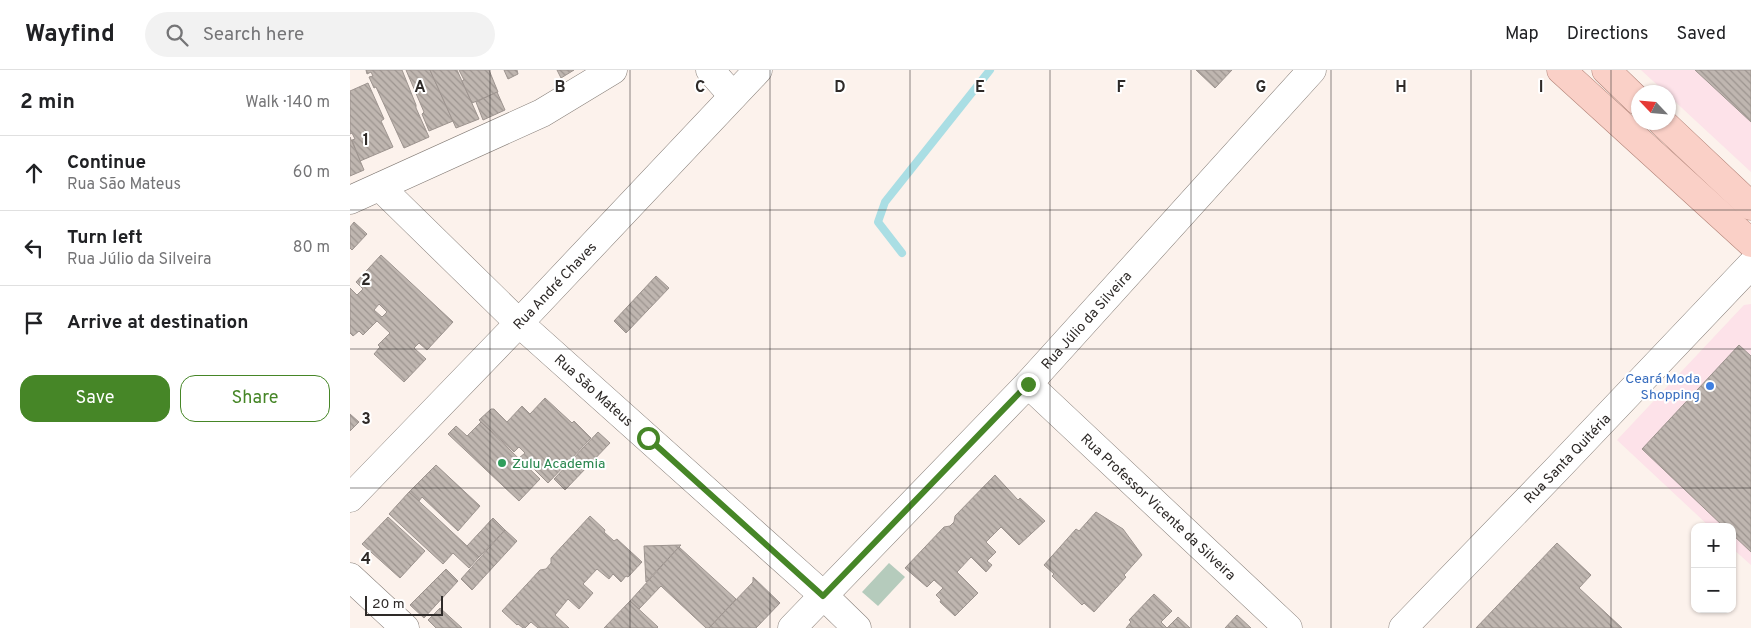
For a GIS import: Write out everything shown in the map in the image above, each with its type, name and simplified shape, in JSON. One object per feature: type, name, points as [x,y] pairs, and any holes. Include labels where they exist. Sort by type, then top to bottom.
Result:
[{"type":"main road","points":[[1561,70],[1751,243]]},
{"type":"main road","points":[[1606,70],[1631,94]]},
{"type":"main road","points":[[1670,130],[1751,206]]},
{"type":"street","points":[[350,200],[542,113],[613,70]]},
{"type":"street","points":[[710,70],[733,96]]},
{"type":"street","name":"Rua André Chaves","points":[[350,498],[519,323],[758,70]]},
{"type":"street","name":"Rua Júlio da Silveira","points":[[792,628],[1028,384],[1312,70]]},
{"type":"street","name":"Rua São Mateus","points":[[380,187],[519,323],[857,628]]},
{"type":"street","name":"Rua Santa Quitéria","points":[[1403,628],[1751,265]]},
{"type":"street","name":"Rua Professor Vicente da Silveira","points":[[1028,384],[1288,628]]},
{"type":"street","points":[[350,577],[405,628]]},
{"type":"shaded area","points":[[1641,70],[1751,70],[1751,172],[1676,102],[1676,85],[1657,85]]},
{"type":"shaded area","name":"Ceará Moda Shopping","points":[[1751,304],[1751,565],[1736,552],[1736,523],[1706,523],[1617,440],[1744,305]]},
{"type":"green space","points":[[889,563],[905,577],[878,606],[862,592]]},
{"type":"building","points":[[366,70],[402,70],[429,137],[404,148],[376,87],[374,88],[369,77],[373,76],[371,72],[367,74]]},
{"type":"building","points":[[406,70],[430,70],[453,121],[429,131],[422,114],[424,112]]},
{"type":"building","points":[[430,70],[457,70],[479,119],[456,128]]},
{"type":"building","points":[[459,70],[489,70],[498,92],[472,103]]},
{"type":"building","points":[[504,70],[517,70],[518,74],[508,79]]},
{"type":"building","points":[[557,70],[574,70],[561,78]]},
{"type":"building","points":[[1196,70],[1232,70],[1215,88]]},
{"type":"building","points":[[1695,70],[1751,70],[1751,122]]},
{"type":"building","points":[[368,83],[384,119],[381,121],[393,147],[360,161],[352,140],[355,139],[352,133],[350,134],[350,91]]},
{"type":"building","points":[[497,92],[505,110],[483,120],[476,102]]},
{"type":"building","points":[[350,137],[364,170],[350,176]]},
{"type":"building","points":[[354,222],[367,234],[352,250],[350,248],[350,227]]},
{"type":"building","points":[[381,255],[453,322],[427,350],[419,343],[414,348],[426,359],[404,382],[374,354],[380,347],[378,345],[390,333],[377,321],[363,335],[359,331],[353,336],[350,333],[350,288],[357,295],[363,289],[356,282]],"holes":[[[379,304],[387,312],[382,317],[374,310]]]},
{"type":"building","points":[[656,276],[669,288],[626,333],[614,321]]},
{"type":"building","name":"Ceará Moda Shopping","points":[[1739,345],[1751,356],[1751,552],[1736,538],[1736,523],[1720,523],[1642,449]]},
{"type":"building","points":[[545,398],[572,423],[574,421],[591,438],[548,483],[527,462],[525,464],[519,458],[525,453],[519,447],[514,452],[479,420],[491,409],[494,409],[507,422],[522,406],[530,414]]},
{"type":"building","points":[[350,414],[359,422],[350,431]]},
{"type":"building","points":[[481,422],[540,479],[519,501],[448,434],[456,426],[467,436]]},
{"type":"building","points":[[598,432],[610,443],[565,490],[554,479]]},
{"type":"building","points":[[436,465],[480,506],[458,531],[422,497],[419,501],[409,492]]},
{"type":"building","points":[[995,475],[1018,500],[1020,498],[1045,521],[1019,545],[1001,527],[986,542],[996,552],[987,561],[992,565],[986,572],[971,557],[957,572],[978,593],[955,616],[940,602],[941,600],[936,595],[943,588],[934,580],[927,587],[905,568],[944,527],[950,526],[954,522],[955,516]]},
{"type":"building","points":[[409,492],[479,557],[469,568],[453,553],[443,564],[389,514]]},
{"type":"building","points":[[1096,512],[1123,529],[1142,555],[1124,575],[1126,577],[1094,612],[1084,603],[1082,605],[1052,576],[1054,574],[1044,565],[1076,529],[1079,531]]},
{"type":"building","points":[[590,516],[614,541],[617,539],[642,562],[621,582],[613,574],[609,579],[597,569],[583,584],[593,593],[579,609],[568,599],[555,615],[569,628],[538,628],[531,622],[525,628],[517,625],[502,611],[540,570],[546,569],[551,563],[551,558]]},
{"type":"building","points":[[388,517],[425,551],[400,578],[362,544]]},
{"type":"building","points":[[493,518],[505,530],[479,557],[467,546]]},
{"type":"building","points":[[505,530],[517,541],[472,590],[461,579]]},
{"type":"building","points":[[1557,543],[1591,575],[1579,588],[1622,628],[1476,628]]},
{"type":"building","points":[[681,545],[679,547],[646,582],[644,546]]},
{"type":"building","points":[[679,547],[736,599],[709,628],[706,628],[661,586],[639,609],[630,601]]},
{"type":"building","points":[[446,569],[458,581],[424,618],[410,605]]},
{"type":"building","points":[[753,577],[780,603],[756,628],[709,628],[753,582]]},
{"type":"building","points":[[1154,594],[1172,611],[1161,622],[1167,628],[1126,628],[1131,622],[1129,620]]},
{"type":"building","points":[[630,601],[658,627],[604,628]]},
{"type":"building","points":[[440,608],[462,628],[436,628],[428,620]]},
{"type":"building","points":[[1237,615],[1251,628],[1225,628]]},
{"type":"building","points":[[1178,617],[1190,628],[1167,628]]},
{"type":"waterway","points":[[902,253],[878,222],[885,202],[990,70]]},
{"type":"place","name":"Ceará Moda Shopping","points":[[1710,386]]},
{"type":"place","name":"Zulu Academia","points":[[502,463]]},
{"type":"route","points":[[648,438],[823,596],[1028,384]]}]
